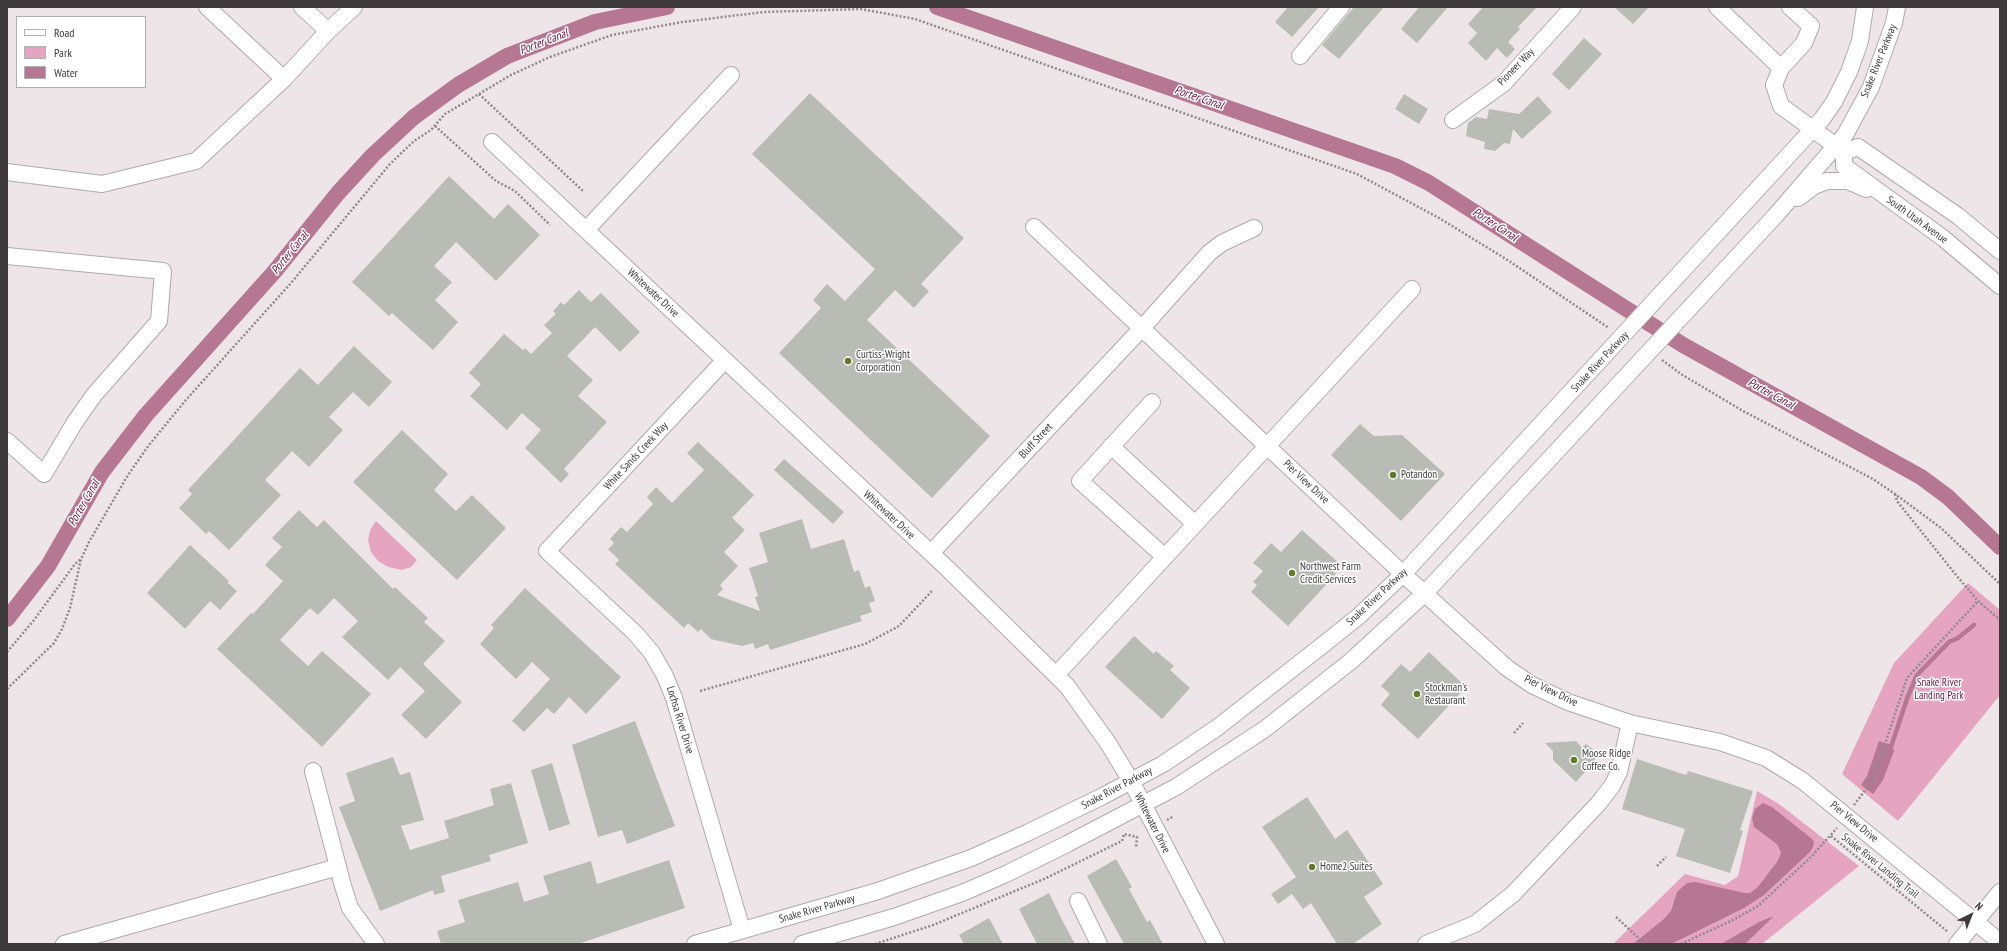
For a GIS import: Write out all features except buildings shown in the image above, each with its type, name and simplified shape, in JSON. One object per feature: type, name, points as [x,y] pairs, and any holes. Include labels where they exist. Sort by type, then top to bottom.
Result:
[{"type":"street","points":[[207,7],[284,79]]},
{"type":"street","points":[[302,7],[328,31]]},
{"type":"street","points":[[7,172],[102,184],[196,161],[284,79],[328,31],[354,7]]},
{"type":"street","points":[[1300,56],[1341,7]]},
{"type":"street","name":"Pioneer Way","points":[[1453,120],[1504,83],[1573,7]]},
{"type":"street","points":[[1717,7],[1780,68]]},
{"type":"street","points":[[1790,7],[1811,26],[1804,43],[1780,68],[1774,84],[1781,106],[1840,148],[1858,147],[1958,216],[2000,251]]},
{"type":"street","name":"Snake River Parkway","points":[[695,944],[878,891],[971,858],[1027,833],[1163,764],[1236,714],[1359,616],[1403,574],[1622,330],[1650,308],[1814,129],[1834,102],[1850,72],[1860,41],[1866,7]]},
{"type":"street","name":"Snake River Parkway","points":[[802,944],[894,917],[962,894],[1006,874],[1176,787],[1265,729],[1351,661],[1424,593],[1657,352],[1675,324],[1840,148],[1844,135],[1870,87],[1894,23],[1897,7]]},
{"type":"street","points":[[586,230],[731,75]]},
{"type":"street","name":"Whitewater Drive","points":[[492,142],[931,553],[1057,674],[1085,709],[1131,781],[1216,944]]},
{"type":"street","name":"South Utah Avenue","points":[[1840,148],[1844,166],[1943,238],[2000,286]]},
{"type":"street","points":[[1776,215],[1814,186],[1832,180],[1848,181],[1890,200]]},
{"type":"street","name":"Pier View Drive","points":[[1034,227],[1403,574],[1507,668],[1532,684],[1568,702],[1630,723],[1720,742],[1766,758],[1803,781],[2000,942]]},
{"type":"street","name":"Bluff Street","points":[[931,553],[1142,328],[1209,253],[1222,242],[1254,228]]},
{"type":"street","points":[[7,256],[163,271],[159,321],[94,395],[75,422],[44,474],[7,441]]},
{"type":"street","points":[[1057,674],[1412,289]]},
{"type":"street","name":"White Sands Creek Way","points":[[547,551],[725,360]]},
{"type":"street","points":[[1152,402],[1080,481],[1165,557]]},
{"type":"street","points":[[1112,446],[1195,524]]},
{"type":"street","name":"Lochsa River Drive","points":[[547,551],[635,632],[652,653],[665,676],[674,698],[742,930]]},
{"type":"street","points":[[1426,944],[1475,924],[1513,894],[1598,804],[1619,772],[1630,723]]},
{"type":"street","points":[[313,771],[350,908],[376,944]]},
{"type":"street","points":[[64,944],[338,867]]},
{"type":"street","points":[[1955,940],[1975,922],[2000,892]]},
{"type":"street","points":[[1078,901],[1099,944]]},
{"type":"path","points":[[7,689],[54,643],[62,629],[70,608],[82,559],[89,542],[128,474],[153,439],[185,401],[291,283],[367,190],[414,141],[435,126],[445,114],[511,75],[550,57],[612,35],[682,22],[764,12],[861,9],[915,19],[1357,174],[1439,218],[1506,259],[1607,327],[1622,330]]},
{"type":"path","points":[[479,94],[583,191]]},
{"type":"path","points":[[435,126],[496,181],[515,191],[550,225]]},
{"type":"path","points":[[1657,352],[1681,374],[1743,410],[1873,479],[1941,528],[2000,584]]},
{"type":"path","points":[[1895,494],[1897,501],[1978,601],[2000,620]]},
{"type":"path","points":[[7,652],[34,620],[75,564],[82,559]]},
{"type":"path","points":[[700,691],[866,644],[899,626],[932,591]]},
{"type":"path","points":[[1858,800],[1873,780],[1907,678],[1978,601]]},
{"type":"path","points":[[1514,733],[1523,723]]},
{"type":"path","points":[[875,944],[933,925],[1044,879],[1122,841],[1124,834],[1137,837],[1136,848]]},
{"type":"path","name":"Snake River Landing Trail","points":[[1681,944],[1731,921],[1758,906],[1811,857],[1831,836],[1955,940]]},
{"type":"path","points":[[1657,866],[1666,857]]},
{"type":"path","points":[[1616,918],[1645,944]]},
{"type":"green space","points":[[376,521],[417,560],[411,567],[402,570],[388,567],[378,561],[371,552],[368,540],[370,530]]},
{"type":"green space","name":"Snake River Landing Park","points":[[1968,583],[2000,610],[2000,695],[1898,821],[1842,774],[1894,663]]},
{"type":"green space","points":[[1757,791],[1779,804],[1859,866],[1762,944],[1613,944],[1685,874],[1725,885],[1738,876]]},
{"type":"water","points":[[1879,741],[1892,745],[1894,751],[1883,780],[1873,794],[1861,785],[1867,776]]},
{"type":"water","points":[[1763,803],[1772,807],[1812,839],[1814,842],[1810,852],[1764,895],[1744,908],[1671,944],[1633,944],[1664,919],[1671,911],[1677,892],[1687,883],[1696,882],[1744,893],[1750,893],[1757,888],[1777,862],[1781,853],[1778,845],[1754,827],[1752,818],[1755,809]]},
{"type":"water","points":[[1774,916],[1745,944],[1721,944],[1759,922]]},
{"type":"waterway","name":"Porter Canal","points":[[7,619],[48,566],[102,472],[146,415],[275,271],[338,193],[373,155],[414,117],[458,85],[507,56],[595,22],[667,7]]},
{"type":"waterway","name":"Porter Canal","points":[[937,7],[1395,166],[1429,183],[1683,345],[1921,477],[1948,497],[2000,547]]},
{"type":"waterway","points":[[1890,750],[1908,696],[1917,675],[1949,642],[1958,638],[1974,625]]},
{"type":"place","name":"Curtiss-Wright Corporation","points":[[848,361]]},
{"type":"place","name":"Potandon","points":[[1393,475]]},
{"type":"place","name":"Northwest Farm Credit Services","points":[[1292,573]]},
{"type":"place","name":"Stockman's Restaurant","points":[[1417,694]]},
{"type":"place","name":"Moose Ridge Coffee Co.","points":[[1574,760]]},
{"type":"place","name":"Home2 Suites","points":[[1312,867]]}]
